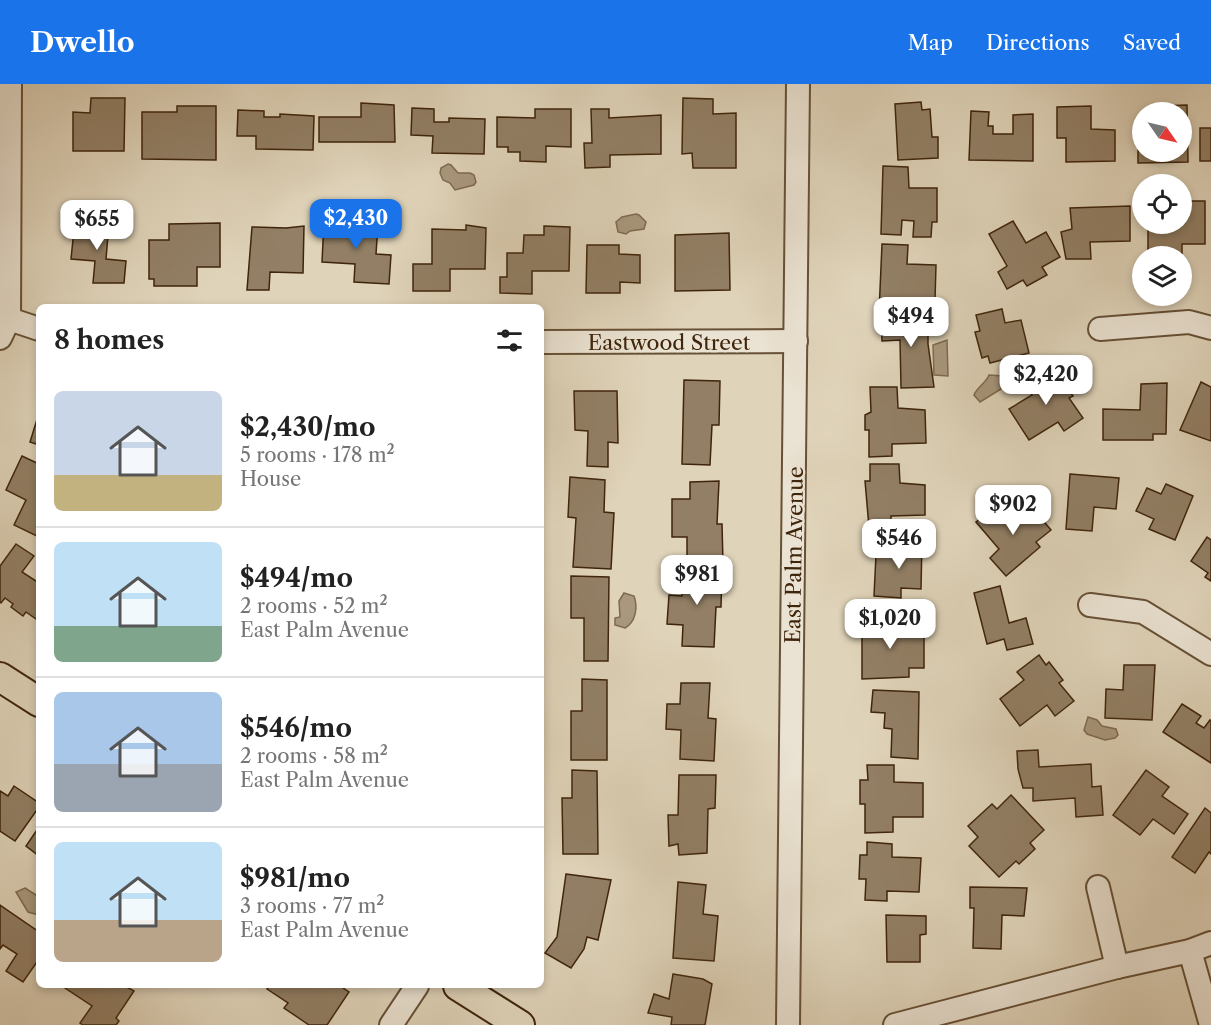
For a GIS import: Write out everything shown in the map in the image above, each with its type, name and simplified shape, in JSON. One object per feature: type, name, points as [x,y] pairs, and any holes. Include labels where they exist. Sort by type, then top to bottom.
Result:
[{"type":"main road","points":[[0,677],[36,700]]},
{"type":"main road","points":[[461,988],[520,1025]]},
{"type":"street","points":[[10,84],[4,329],[36,329]]},
{"type":"street","name":"East Palm Avenue","points":[[788,1025],[798,84]]},
{"type":"street","points":[[1100,329],[1189,322],[1211,328]]},
{"type":"street","name":"Eastwood Street","points":[[544,342],[796,341]]},
{"type":"street","points":[[1090,605],[1143,612],[1211,654]]},
{"type":"street","points":[[1098,888],[1117,967]]},
{"type":"street","points":[[895,1025],[1201,947],[1210,1025]]},
{"type":"street","points":[[391,1025],[416,988]]},
{"type":"shaded area","points":[[448,164],[458,173],[474,175],[476,182],[474,185],[455,190],[450,183],[443,180],[440,173],[441,168]]},
{"type":"shaded area","points":[[636,214],[646,222],[644,229],[630,231],[626,234],[618,232],[616,222],[622,217]]},
{"type":"shaded area","points":[[947,340],[948,376],[934,375],[933,345]]},
{"type":"shaded area","points":[[989,375],[1003,376],[1001,389],[980,402],[974,395]]},
{"type":"shaded area","points":[[624,593],[634,596],[636,605],[634,618],[625,628],[615,625],[615,618],[620,617],[619,601]]},
{"type":"shaded area","points":[[1088,717],[1097,720],[1102,726],[1116,729],[1118,735],[1105,740],[1087,734],[1084,730]]},
{"type":"shaded area","points":[[25,888],[36,895],[36,914],[28,912],[16,892]]},
{"type":"building","points":[[91,98],[125,98],[124,151],[73,151],[73,112],[90,113]]},
{"type":"building","points":[[683,98],[713,99],[713,114],[736,113],[736,168],[693,168],[692,153],[682,154]]},
{"type":"building","points":[[921,102],[922,110],[930,109],[932,137],[938,137],[938,158],[898,160],[895,104]]},
{"type":"building","points":[[361,103],[394,105],[395,142],[319,142],[319,117],[361,117]]},
{"type":"building","points":[[177,106],[216,106],[216,160],[142,159],[142,112],[177,112]]},
{"type":"building","points":[[1091,106],[1091,129],[1115,130],[1115,161],[1066,162],[1066,138],[1057,138],[1057,107]]},
{"type":"building","points":[[412,108],[434,109],[434,122],[449,122],[449,118],[485,119],[484,154],[432,153],[433,136],[411,135]]},
{"type":"building","points":[[535,109],[571,109],[571,147],[546,146],[546,162],[520,161],[520,152],[508,152],[508,147],[497,147],[497,117],[535,118]]},
{"type":"building","points":[[591,109],[609,109],[609,118],[661,115],[661,154],[610,155],[610,167],[585,168],[584,143],[592,143]]},
{"type":"building","points":[[238,110],[264,111],[264,117],[280,117],[280,114],[314,116],[313,150],[256,149],[256,136],[237,136]]},
{"type":"building","points":[[971,111],[989,112],[988,126],[993,126],[993,134],[1013,134],[1013,115],[1033,114],[1033,161],[969,160]]},
{"type":"building","points":[[1200,128],[1211,128],[1211,161],[1200,161]]},
{"type":"building","points":[[1138,162],[1188,162],[1138,163]]},
{"type":"building","points":[[883,166],[908,167],[909,188],[937,188],[937,222],[932,222],[931,237],[913,237],[914,221],[902,220],[901,235],[881,234]]},
{"type":"building","points":[[1192,201],[1205,201],[1205,244],[1148,246],[1148,234],[1192,234]]},
{"type":"building","points":[[1130,206],[1130,241],[1090,242],[1091,259],[1066,259],[1061,232],[1072,229],[1070,208]]},
{"type":"building","points":[[75,220],[109,223],[106,259],[126,261],[124,283],[93,283],[95,261],[71,259]]},
{"type":"building","points":[[324,221],[378,224],[376,254],[391,255],[389,284],[354,282],[355,264],[322,262]]},
{"type":"building","points":[[1013,221],[1026,243],[1046,232],[1060,257],[1042,267],[1047,275],[1027,286],[1023,280],[1007,289],[998,272],[1007,266],[989,234]]},
{"type":"building","points":[[220,223],[220,267],[197,267],[197,286],[154,286],[154,279],[149,279],[149,240],[169,240],[169,224]]},
{"type":"building","points":[[466,225],[486,228],[485,269],[450,269],[450,291],[413,291],[413,264],[432,264],[432,229],[466,230]]},
{"type":"building","points":[[304,226],[303,273],[270,272],[269,290],[247,290],[252,227]]},
{"type":"building","points":[[544,226],[570,227],[569,271],[532,271],[532,294],[500,293],[500,277],[507,277],[507,253],[523,253],[524,235],[544,235]]},
{"type":"building","points":[[729,233],[730,290],[675,291],[675,235]]},
{"type":"building","points":[[882,244],[908,245],[907,264],[936,265],[935,300],[901,299],[901,314],[879,313]]},
{"type":"building","points":[[587,245],[619,245],[619,254],[640,255],[640,283],[620,282],[620,293],[586,293]]},
{"type":"building","points":[[1002,309],[1005,323],[1021,320],[1029,353],[990,363],[988,356],[982,358],[975,332],[980,331],[976,315]]},
{"type":"building","points":[[881,315],[928,317],[928,344],[934,387],[901,388],[900,340],[882,341]]},
{"type":"building","points":[[1048,369],[1055,379],[1059,376],[1073,396],[1069,398],[1083,418],[1064,431],[1058,422],[1029,440],[1009,409],[1032,395],[1025,383]]},
{"type":"building","points":[[684,380],[720,381],[719,425],[712,425],[710,465],[682,464]]},
{"type":"building","points":[[1201,382],[1211,387],[1211,441],[1180,430]]},
{"type":"building","points":[[1167,383],[1166,434],[1153,434],[1153,440],[1103,440],[1103,409],[1140,410],[1141,384]]},
{"type":"building","points":[[870,387],[897,387],[898,408],[925,410],[926,443],[892,444],[892,456],[869,457],[869,430],[865,430],[865,415],[871,412]]},
{"type":"building","points":[[574,391],[617,391],[618,443],[608,442],[608,467],[587,466],[588,431],[575,430]]},
{"type":"building","points":[[36,423],[36,444],[30,442]]},
{"type":"building","points":[[22,456],[36,463],[36,536],[14,525],[26,500],[6,490]]},
{"type":"building","points":[[870,464],[899,464],[900,483],[925,485],[925,515],[891,516],[891,527],[869,527],[865,481],[870,481]]},
{"type":"building","points":[[1070,474],[1119,478],[1116,509],[1094,507],[1092,531],[1066,529]]},
{"type":"building","points":[[570,477],[605,480],[604,512],[614,513],[611,569],[573,567],[576,518],[568,517]]},
{"type":"building","points":[[719,481],[717,524],[722,524],[723,563],[687,564],[687,537],[672,537],[672,499],[690,499],[690,482]]},
{"type":"building","points":[[1166,484],[1193,496],[1175,540],[1149,529],[1154,519],[1136,511],[1147,488],[1161,494]]},
{"type":"building","points":[[1000,502],[1018,522],[1033,509],[1051,530],[1036,542],[1040,547],[1006,576],[990,558],[999,549],[976,522]]},
{"type":"building","points":[[1207,537],[1211,540],[1211,581],[1205,577],[1208,573],[1191,561]]},
{"type":"building","points":[[895,540],[922,541],[921,589],[901,588],[901,598],[874,596],[876,555],[894,556]]},
{"type":"building","points":[[16,544],[34,556],[22,572],[36,581],[36,619],[26,612],[23,616],[11,607],[13,604],[5,598],[0,602],[0,566]]},
{"type":"building","points":[[683,568],[722,569],[721,607],[716,607],[714,647],[682,646],[683,625],[667,624],[669,595],[682,596]]},
{"type":"building","points":[[571,576],[609,577],[608,661],[584,661],[584,618],[571,618]]},
{"type":"building","points":[[1000,586],[1009,623],[1026,618],[1033,644],[1007,650],[1004,639],[987,644],[974,593]]},
{"type":"building","points":[[869,616],[896,617],[896,633],[924,633],[924,668],[909,668],[909,677],[862,679],[862,631],[869,631]]},
{"type":"building","points":[[1039,655],[1046,665],[1049,662],[1063,680],[1059,683],[1074,701],[1055,716],[1047,705],[1020,726],[1000,699],[1024,680],[1017,672]]},
{"type":"building","points":[[1124,665],[1155,665],[1152,720],[1105,718],[1106,689],[1123,690]]},
{"type":"building","points":[[582,679],[607,680],[607,760],[571,760],[571,711],[582,711]]},
{"type":"building","points":[[681,683],[710,683],[708,718],[716,719],[714,761],[680,759],[681,730],[666,729],[667,704],[680,704]]},
{"type":"building","points":[[873,690],[919,692],[918,759],[891,757],[892,729],[884,728],[885,713],[871,712]]},
{"type":"building","points":[[1182,704],[1201,716],[1196,723],[1204,728],[1211,721],[1211,763],[1163,732]]},
{"type":"building","points":[[1038,750],[1039,767],[1091,764],[1092,787],[1101,786],[1103,815],[1076,817],[1075,798],[1033,801],[1033,788],[1023,788],[1018,769],[1017,751]]},
{"type":"building","points":[[867,765],[894,765],[894,782],[923,783],[923,817],[893,817],[893,832],[865,833],[865,804],[860,804],[860,780],[868,780]]},
{"type":"building","points":[[572,770],[597,771],[598,854],[563,854],[562,798],[572,798]]},
{"type":"building","points":[[1146,770],[1169,787],[1162,796],[1188,814],[1174,834],[1153,819],[1140,835],[1113,815]]},
{"type":"building","points":[[679,775],[716,775],[715,808],[708,809],[707,853],[679,855],[678,844],[669,846],[668,815],[678,815]]},
{"type":"building","points":[[14,786],[36,801],[36,811],[15,841],[0,831],[0,791],[8,796]]},
{"type":"building","points":[[1011,795],[1044,830],[1030,843],[1035,849],[1019,864],[1016,861],[999,877],[969,846],[978,837],[968,826],[992,804],[997,809]]},
{"type":"building","points":[[1205,808],[1211,813],[1211,854],[1209,852],[1195,873],[1172,857]]},
{"type":"building","points":[[36,831],[36,854],[26,846]]},
{"type":"building","points":[[867,842],[892,844],[892,857],[921,858],[919,892],[887,891],[887,901],[865,900],[866,879],[859,879],[860,855],[867,855]]},
{"type":"building","points":[[566,874],[611,880],[598,940],[587,937],[584,949],[571,968],[545,953],[557,937]]},
{"type":"building","points":[[678,882],[706,885],[703,914],[718,916],[714,961],[673,958]]},
{"type":"building","points":[[970,887],[1027,888],[1024,916],[1002,915],[1001,949],[973,948],[974,908],[970,908]]},
{"type":"building","points":[[0,905],[36,930],[36,963],[23,982],[6,971],[17,954],[3,945],[0,949]]},
{"type":"building","points":[[886,915],[926,916],[926,934],[920,935],[920,962],[887,962]]},
{"type":"building","points":[[673,974],[703,979],[712,984],[705,1025],[671,1025],[672,1017],[648,1013],[654,994],[669,999]]},
{"type":"building","points":[[65,988],[129,988],[134,991],[116,1018],[119,1021],[116,1025],[83,1025],[80,1023],[92,1006]]},
{"type":"building","points":[[343,988],[349,992],[327,1025],[309,1025],[284,1008],[288,1003],[267,989]]}]
